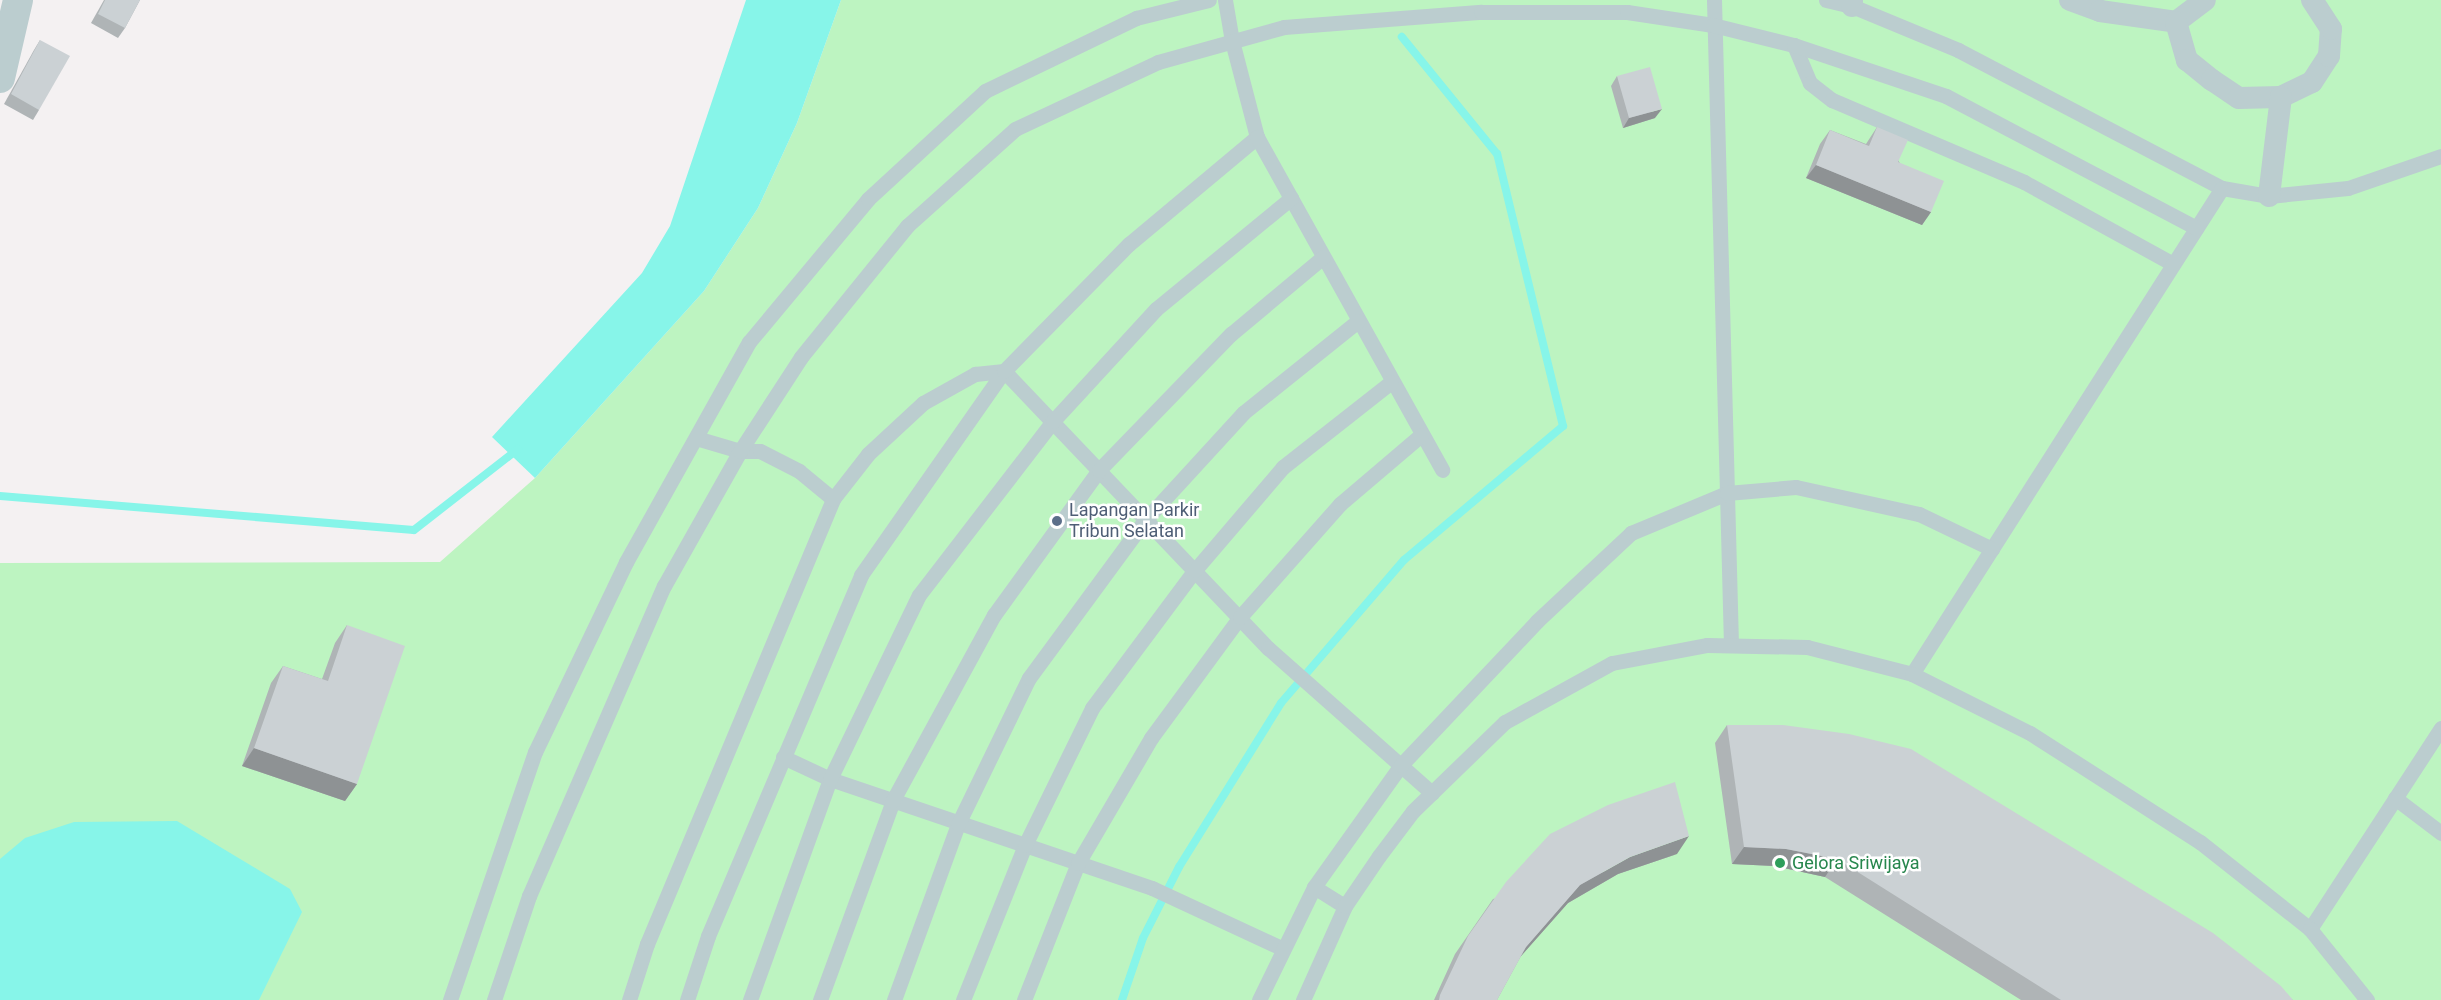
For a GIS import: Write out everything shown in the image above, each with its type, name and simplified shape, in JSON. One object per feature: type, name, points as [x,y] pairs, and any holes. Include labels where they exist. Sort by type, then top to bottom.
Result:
[{"type":"street","points":[[0,78],[18,0]]},
{"type":"street","points":[[2070,0],[2100,11],[2176,22],[2205,0]]},
{"type":"street","points":[[2176,22],[2187,60],[2212,80],[2239,98],[2281,97],[2312,82],[2329,56],[2331,29],[2312,0]]},
{"type":"street","points":[[2268,196],[2281,97]]},
{"type":"lane","points":[[450,1000],[536,752],[626,562],[749,342],[868,199],[985,91],[1136,18],[1209,0]]},
{"type":"lane","points":[[1225,0],[1232,41],[1257,137],[1391,382],[1442,470]]},
{"type":"lane","points":[[1714,0],[1731,645]]},
{"type":"lane","points":[[1826,0],[1852,3],[1958,50],[2222,188],[2268,196],[2348,188],[2441,156]]},
{"type":"lane","points":[[494,1000],[529,896],[664,586],[740,450],[801,357],[907,226],[1015,129],[1158,62],[1284,27],[1481,12],[1627,12],[1713,25],[1794,45],[1946,96],[2196,228]]},
{"type":"lane","points":[[1794,45],[1810,83],[1832,100],[2024,182],[2173,264]]},
{"type":"lane","points":[[687,1000],[708,936],[861,575],[1004,371],[1129,244],[1257,137]]},
{"type":"lane","points":[[1912,674],[2222,188]]},
{"type":"lane","points":[[750,1000],[830,779],[919,595],[1053,421],[1156,309],[1290,198]]},
{"type":"lane","points":[[820,1000],[893,800],[993,615],[1099,470],[1232,334],[1323,257]]},
{"type":"lane","points":[[894,1000],[958,824],[1029,678],[1146,519],[1243,413],[1358,321]]},
{"type":"lane","points":[[1004,371],[1240,617],[1320,693],[1432,793]]},
{"type":"lane","points":[[629,1000],[648,944],[833,499],[868,454],[923,403],[975,374],[1004,371]]},
{"type":"lane","points":[[963,1000],[1025,845],[1092,708],[1195,570],[1283,467],[1391,382]]},
{"type":"lane","points":[[1024,1000],[1078,863],[1151,738],[1240,617],[1340,504],[1421,435]]},
{"type":"lane","points":[[696,438],[740,450],[760,451],[799,471],[833,499]]},
{"type":"lane","points":[[1258,1000],[1281,948],[1314,887],[1401,765],[1537,621],[1631,533],[1727,493],[1796,487],[1918,514],[1992,549]]},
{"type":"lane","points":[[1303,1000],[1345,906],[1413,811],[1505,722],[1612,663],[1707,645],[1731,645],[1807,647],[1912,674],[2031,733],[2200,842],[2310,928],[2367,1000]]},
{"type":"lane","points":[[2310,928],[2441,728]]},
{"type":"lane","points":[[783,758],[830,779],[1152,888],[1281,948]]},
{"type":"lane","points":[[2395,798],[2441,833]]},
{"type":"lane","points":[[1314,887],[1345,906]]},
{"type":"green space","points":[[841,0],[2441,0],[2441,1000],[0,1000],[0,563],[440,562],[535,478],[704,291],[758,208],[797,123]]},
{"type":"water","points":[[746,0],[841,0],[797,123],[758,208],[704,291],[535,478],[492,437],[642,273],[670,226]]},
{"type":"water","points":[[177,821],[290,889],[302,912],[259,1000],[0,1000],[0,859],[25,838],[74,822]]},
{"type":"building","points":[[105,0],[140,0],[125,28],[98,14]]},
{"type":"building","points":[[40,40],[70,56],[39,110],[11,94]]},
{"type":"building","points":[[1650,67],[1662,109],[1629,118],[1617,76]]},
{"type":"building","points":[[1877,127],[1908,140],[1898,162],[1944,181],[1931,212],[1816,165],[1830,130],[1869,146]]},
{"type":"building","points":[[347,625],[405,646],[357,784],[254,748],[283,666],[328,681]]},
{"type":"building","points":[[1727,725],[1783,725],[1849,734],[1911,749],[2213,933],[2281,986],[2293,1000],[2061,1000],[1837,859],[1786,849],[1744,847]]},
{"type":"building","points":[[1675,782],[1689,836],[1630,857],[1580,885],[1526,947],[1497,1000],[1439,1000],[1468,936],[1506,882],[1550,834],[1608,805]]},
{"type":"waterway","points":[[1122,1000],[1143,938],[1179,867],[1281,703],[1404,560],[1563,426],[1497,154],[1402,37]]},
{"type":"waterway","points":[[0,496],[414,530],[518,449]]},
{"type":"place","name":"Lapangan Parkir Tribun Selatan","points":[[1057,521]]},
{"type":"place","name":"Gelora Sriwijaya","points":[[1780,863]]}]
